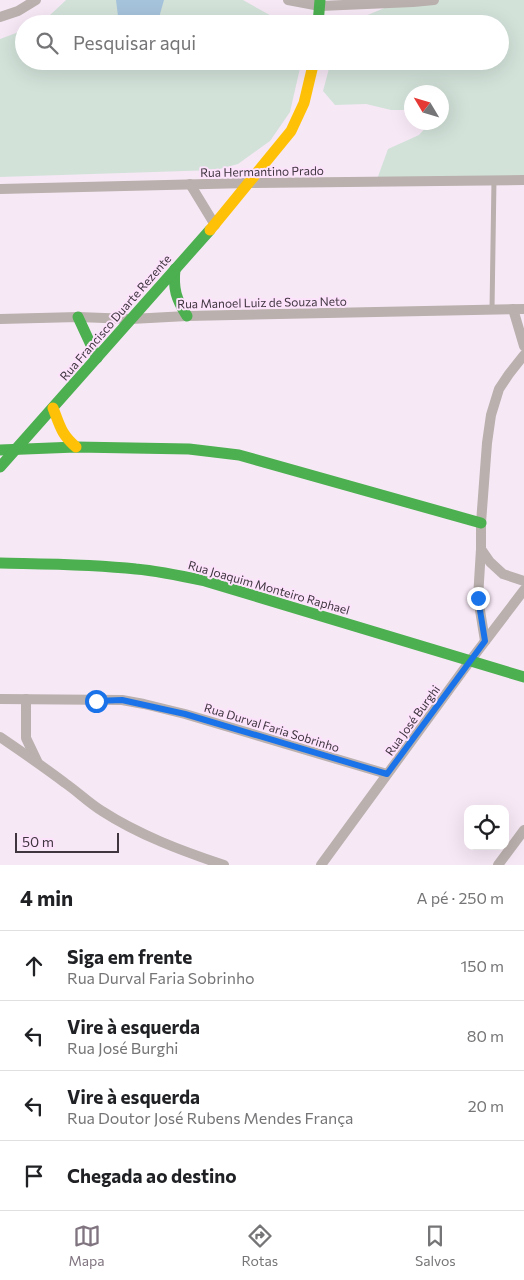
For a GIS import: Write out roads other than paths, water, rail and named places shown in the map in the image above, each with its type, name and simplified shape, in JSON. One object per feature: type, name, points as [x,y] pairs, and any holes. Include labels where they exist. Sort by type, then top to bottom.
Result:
[{"type":"street","points":[[0,18],[18,11],[36,0]]},
{"type":"street","points":[[288,0],[320,3],[434,0]]},
{"type":"street","name":"Rua Francisco Duarte Rezente","points":[[0,467],[215,225],[270,158],[291,131],[304,102],[312,70]]},
{"type":"street","name":"Rua Hermantino Prado","points":[[0,189],[190,184],[524,180]]},
{"type":"street","points":[[190,184],[215,225]]},
{"type":"street","points":[[175,269],[173,284],[177,300],[187,316]]},
{"type":"street","points":[[513,309],[524,346]]},
{"type":"street","name":"Rua Manoel Luiz de Souza Neto","points":[[0,319],[131,319],[187,316],[524,309]]},
{"type":"street","points":[[78,318],[97,358]]},
{"type":"street","points":[[485,641],[478,598],[487,443],[491,415],[499,390],[524,355]]},
{"type":"street","points":[[53,408],[66,438],[76,447]]},
{"type":"street","points":[[0,450],[76,447],[189,448],[239,455],[481,523]]},
{"type":"street","points":[[481,549],[490,562],[503,574],[524,581]]},
{"type":"street","name":"Rua Joaquim Monteiro Raphael","points":[[0,563],[136,569],[205,581],[524,677]]},
{"type":"street","name":"Rua José Burghi","points":[[321,865],[524,590]]},
{"type":"street","points":[[26,699],[26,738],[38,762]]},
{"type":"street","name":"Rua Durval Faria Sobrinho","points":[[0,700],[122,700],[144,704],[185,714],[387,774]]},
{"type":"street","points":[[0,737],[38,762],[101,810],[126,825],[155,839],[224,865]]},
{"type":"street","points":[[498,865],[524,830]]},
{"type":"lane","points":[[492,310],[494,180]]},
{"type":"water","points":[[116,0],[164,0],[160,15],[118,15]]}]
